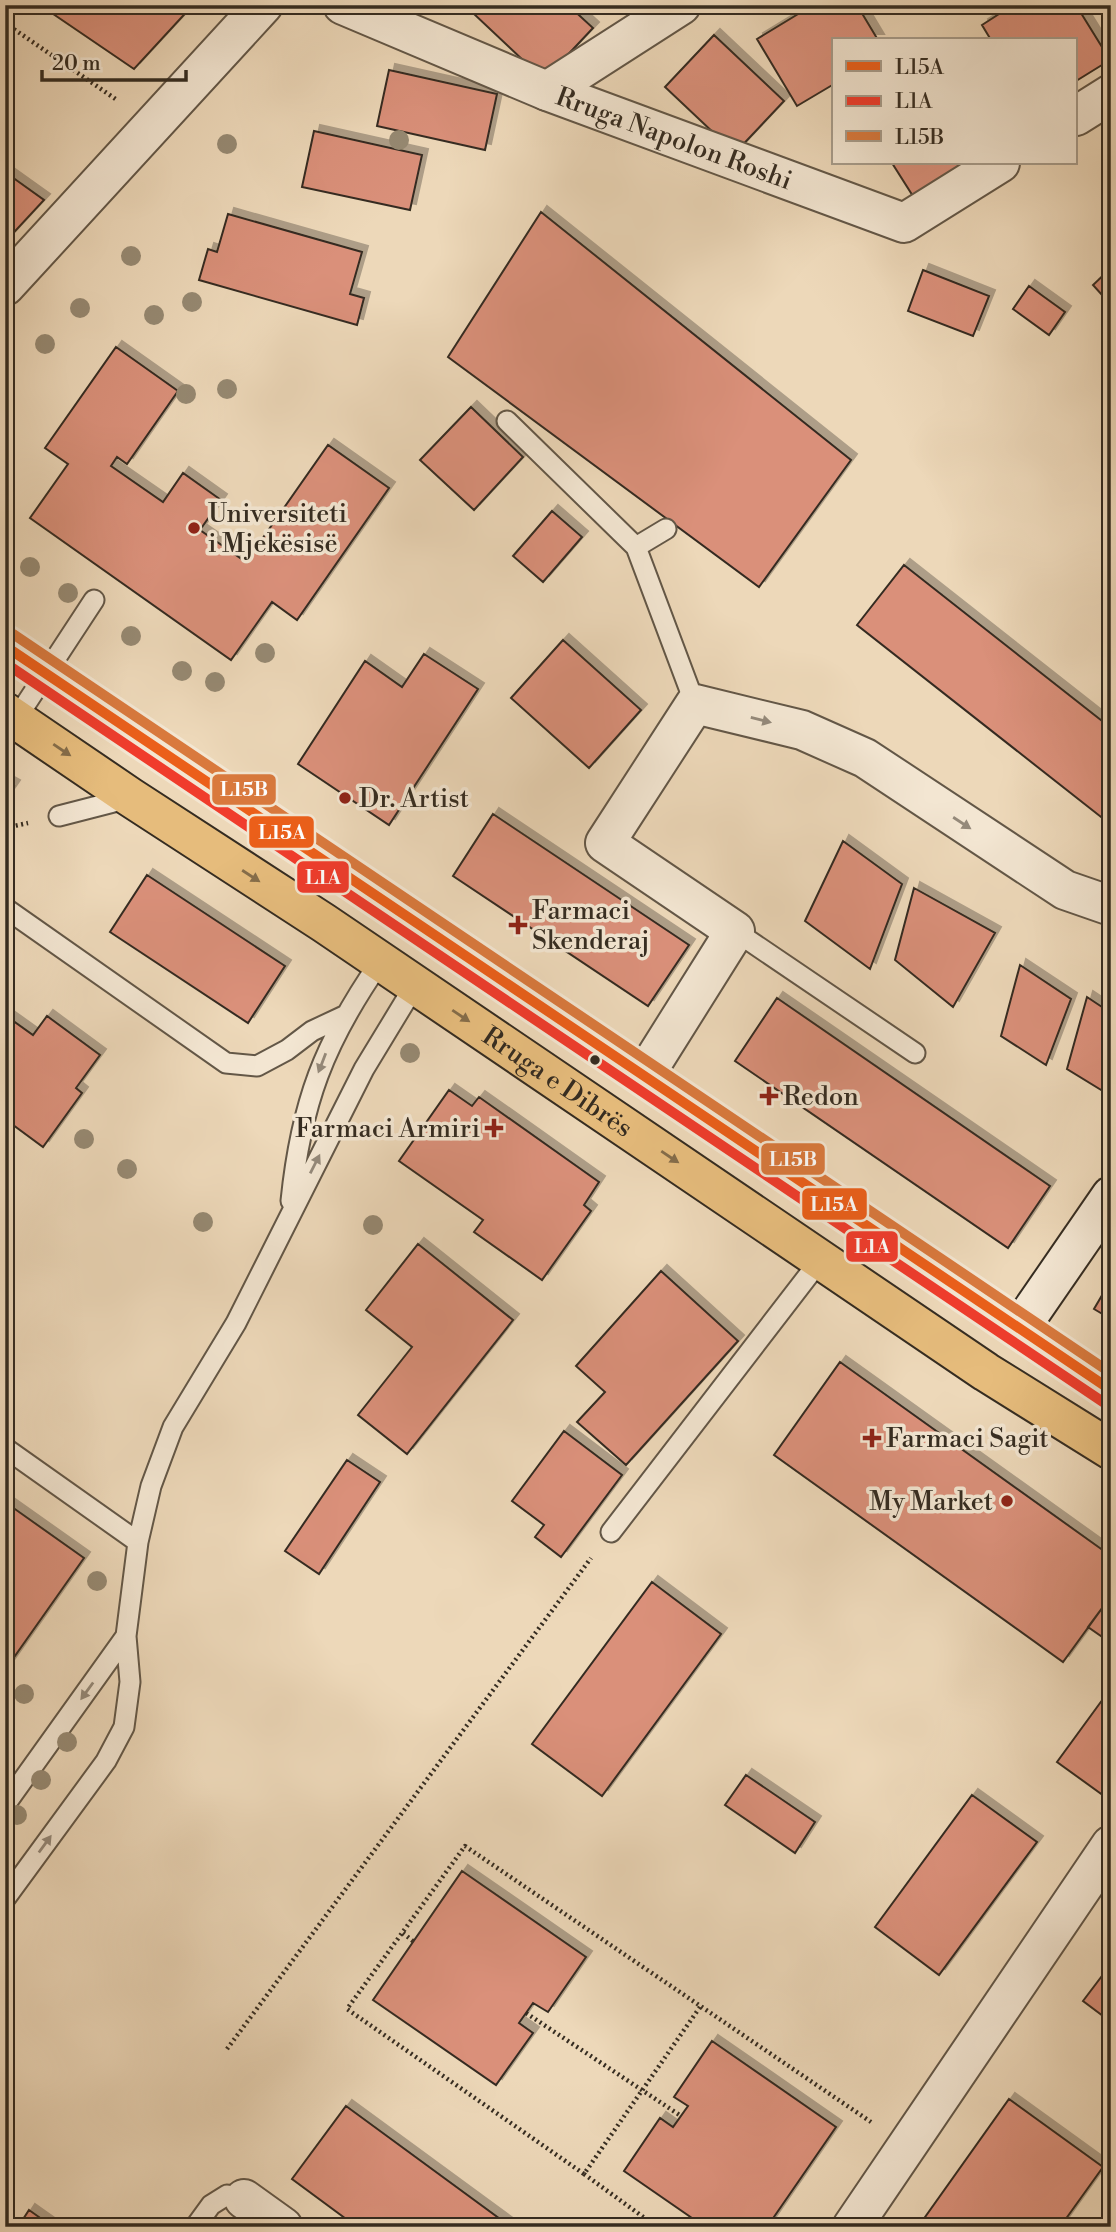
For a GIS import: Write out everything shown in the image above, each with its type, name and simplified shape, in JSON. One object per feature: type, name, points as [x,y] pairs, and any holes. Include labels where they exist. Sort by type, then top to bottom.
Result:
[{"type":"main road","name":"Rruga e Dibrës","points":[[5,646],[1111,1390]]},
{"type":"main road","name":"Rruga e Dibrës","points":[[10,716],[415,985],[986,1372],[1111,1450]]},
{"type":"street","points":[[5,286],[263,5]]},
{"type":"street","name":"Rruga Napolon Roshi","points":[[343,5],[547,91],[904,223],[998,164]]},
{"type":"street","points":[[547,91],[681,5]]},
{"type":"street","points":[[1078,115],[1111,94]]},
{"type":"street","points":[[736,932],[605,843],[695,704],[802,730],[864,758],[1065,890],[1111,906]]},
{"type":"street","name":"Rruga e Dibrës","points":[[644,1076],[736,932]]},
{"type":"street","points":[[1020,1328],[1111,1196]]},
{"type":"street","points":[[852,2227],[1111,1844]]},
{"type":"street","points":[[244,2199],[283,2227]]},
{"type":"lane","points":[[507,421],[636,547],[695,704]]},
{"type":"lane","points":[[636,547],[666,529]]},
{"type":"lane","points":[[10,716],[46,674],[94,600]]},
{"type":"lane","points":[[59,816],[130,797]]},
{"type":"lane","points":[[5,908],[226,1063],[257,1066],[287,1050],[312,1031],[344,1016]]},
{"type":"lane","points":[[736,932],[915,1053]]},
{"type":"lane","points":[[290,1212],[296,1151],[308,1099],[344,1016],[380,962]]},
{"type":"lane","points":[[5,1899],[106,1761],[124,1727],[130,1682],[126,1636],[138,1542],[150,1486],[173,1427],[236,1323],[364,1069],[415,985]]},
{"type":"lane","points":[[611,1532],[821,1259]]},
{"type":"lane","points":[[5,1448],[138,1542]]},
{"type":"lane","points":[[5,1805],[126,1636]]},
{"type":"lane","points":[[195,2227],[211,2204],[227,2195],[244,2199]]},
{"type":"path","points":[[5,23],[154,125]]},
{"type":"path","points":[[227,2049],[611,1532]]},
{"type":"path","points":[[657,2227],[347,2009],[465,1846],[907,2146]]},
{"type":"path","points":[[403,1933],[414,1942]]},
{"type":"path","points":[[584,2174],[700,2007]]},
{"type":"path","points":[[526,2013],[681,2116]]},
{"type":"building","points":[[40,5],[193,5],[134,69]]},
{"type":"building","points":[[482,5],[568,5],[593,28],[544,80],[474,14]]},
{"type":"building","points":[[813,5],[857,5],[877,38],[832,38],[832,85],[797,106],[757,39]]},
{"type":"building","points":[[1013,5],[1076,5],[1110,60],[1078,80],[1078,38],[990,38],[982,25]]},
{"type":"building","points":[[714,35],[784,101],[735,153],[665,87]]},
{"type":"building","points":[[389,70],[497,94],[485,150],[377,126]]},
{"type":"building","points":[[314,131],[422,155],[410,210],[302,187]]},
{"type":"building","points":[[893,164],[979,164],[918,204]]},
{"type":"building","points":[[5,172],[44,200],[5,242]]},
{"type":"building","points":[[541,212],[851,460],[759,587],[448,357]]},
{"type":"building","points":[[228,214],[362,252],[350,294],[364,298],[357,325],[199,280],[208,249],[217,252]]},
{"type":"building","points":[[1111,268],[1111,305],[1093,285]]},
{"type":"building","points":[[923,270],[989,296],[973,336],[908,311]]},
{"type":"building","points":[[1029,286],[1065,312],[1049,335],[1013,309]]},
{"type":"building","name":"Universiteti i Mjekësisë","points":[[116,347],[178,391],[127,464],[117,457],[111,466],[163,502],[183,473],[221,500],[200,530],[246,562],[328,445],[389,488],[297,620],[272,602],[231,660],[30,518],[68,464],[45,448]]},
{"type":"building","points":[[471,407],[523,457],[474,510],[420,460]]},
{"type":"building","points":[[552,511],[582,537],[543,582],[513,556]]},
{"type":"building","points":[[904,565],[1111,728],[1110,824],[857,625]]},
{"type":"building","points":[[563,640],[641,710],[589,768],[511,698]]},
{"type":"building","points":[[424,654],[478,689],[389,825],[298,764],[365,661],[402,687]]},
{"type":"building","points":[[5,781],[14,786],[5,799]]},
{"type":"building","points":[[493,814],[689,945],[648,1006],[453,876]]},
{"type":"building","points":[[843,841],[902,884],[870,969],[805,921]]},
{"type":"building","points":[[147,875],[285,966],[248,1023],[110,932]]},
{"type":"building","points":[[914,888],[995,933],[953,1007],[895,960]]},
{"type":"building","points":[[1020,965],[1071,999],[1046,1065],[1001,1036]]},
{"type":"building","points":[[1087,997],[1111,1013],[1111,1096],[1067,1069]]},
{"type":"building","points":[[777,998],[1050,1186],[1008,1248],[735,1061]]},
{"type":"building","points":[[5,1015],[33,1035],[47,1016],[100,1055],[76,1088],[82,1093],[43,1147],[5,1119]]},
{"type":"building","points":[[449,1090],[472,1106],[479,1097],[599,1182],[584,1205],[591,1211],[542,1280],[474,1232],[483,1220],[399,1161]]},
{"type":"building","points":[[418,1244],[513,1320],[407,1454],[358,1415],[412,1347],[366,1310]]},
{"type":"building","points":[[661,1271],[738,1341],[626,1465],[577,1422],[605,1392],[576,1366]]},
{"type":"building","points":[[1111,1280],[1111,1319],[1094,1309]]},
{"type":"building","points":[[840,1362],[1111,1556],[1111,1596],[1063,1662],[774,1455]]},
{"type":"building","points":[[564,1431],[622,1475],[561,1557],[535,1537],[544,1525],[512,1501]]},
{"type":"building","points":[[347,1460],[380,1482],[319,1574],[285,1551]]},
{"type":"building","points":[[5,1502],[84,1558],[5,1670]]},
{"type":"building","points":[[652,1582],[721,1634],[602,1796],[532,1744]]},
{"type":"building","points":[[1111,1596],[1111,1643],[1088,1627]]},
{"type":"building","points":[[1111,1688],[1111,1801],[1057,1762]]},
{"type":"building","points":[[746,1775],[815,1822],[795,1853],[725,1805]]},
{"type":"building","points":[[972,1795],[1037,1842],[939,1975],[875,1927]]},
{"type":"building","points":[[462,1871],[586,1957],[548,2012],[533,2003],[519,2023],[533,2033],[496,2085],[373,2000]]},
{"type":"building","points":[[1111,1964],[1111,2022],[1083,2001]]},
{"type":"building","points":[[712,2041],[836,2127],[767,2227],[705,2227],[624,2171],[660,2118],[673,2127],[688,2106],[674,2097]]},
{"type":"building","points":[[1009,2099],[1103,2167],[1060,2227],[918,2227]]},
{"type":"building","points":[[346,2106],[511,2227],[357,2227],[292,2179]]},
{"type":"building","points":[[29,2210],[53,2227],[18,2227]]},
{"type":"transit line","name":"L15B","points":[[13,634],[1111,1373]]},
{"type":"transit line","name":"L15A","points":[[5,646],[1111,1390]]},
{"type":"transit line","name":"L1A","points":[[5,663],[1103,1402]]},
{"type":"place","name":"Universiteti i Mjekësisë","points":[[194,528]]},
{"type":"place","name":"Dr. Artist","points":[[345,798]]},
{"type":"place","name":"Farmaci Skenderaj","points":[[518,925]]},
{"type":"place","name":"Redon","points":[[769,1096]]},
{"type":"place","name":"Farmaci Armiri","points":[[494,1128]]},
{"type":"place","name":"Farmaci Sagit","points":[[872,1438]]},
{"type":"place","name":"My Market","points":[[1007,1501]]}]
